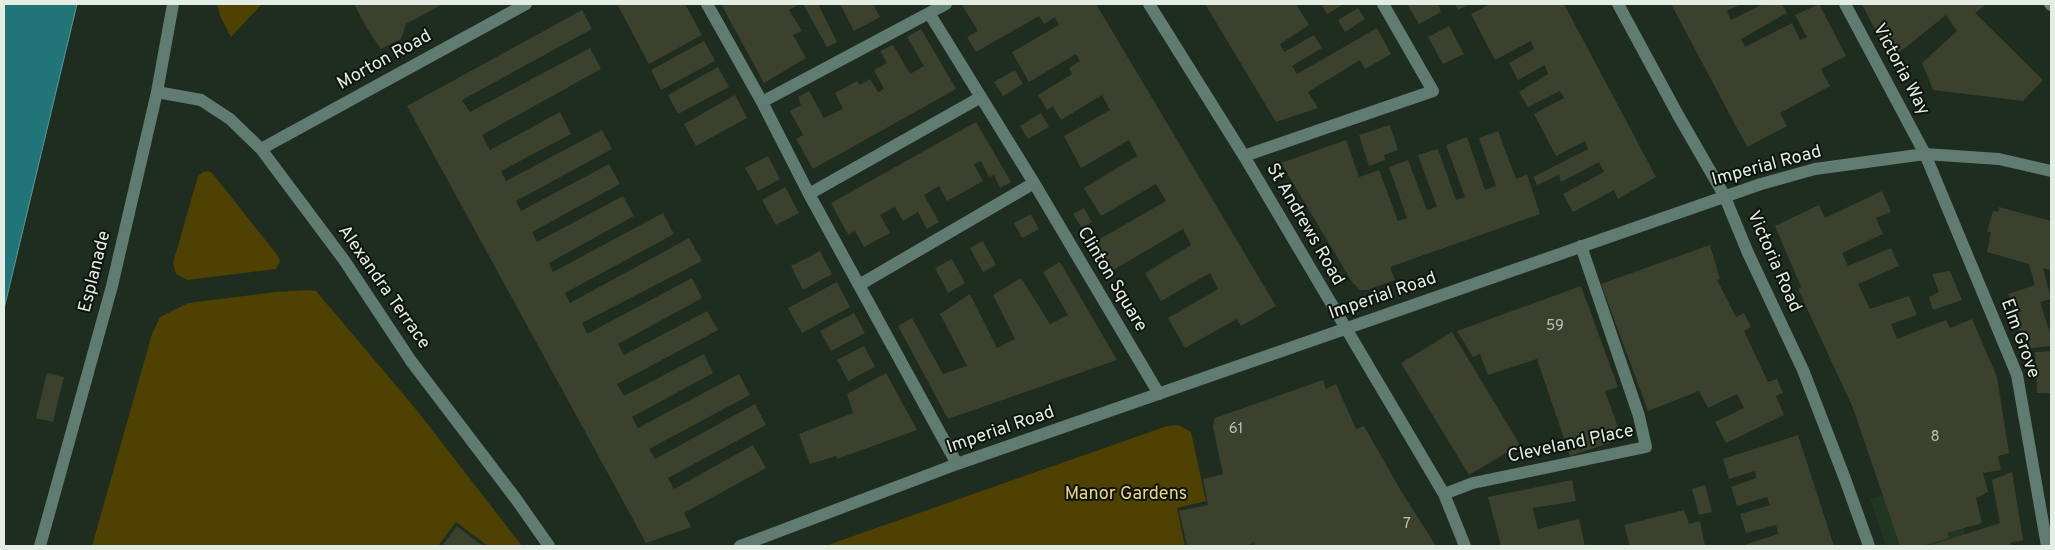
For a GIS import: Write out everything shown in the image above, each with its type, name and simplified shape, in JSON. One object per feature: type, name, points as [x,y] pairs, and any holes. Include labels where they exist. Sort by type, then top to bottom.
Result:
[{"type":"street","name":"Esplanade","points":[[40,546],[112,286],[157,92],[174,4]]},
{"type":"street","name":"Morton Road","points":[[261,149],[526,4]]},
{"type":"street","points":[[707,4],[762,102],[809,194],[957,464]]},
{"type":"street","points":[[762,102],[946,4]]},
{"type":"street","name":"St Andrews Road","points":[[1149,4],[1244,156],[1345,330],[1444,494],[1465,546]]},
{"type":"street","points":[[1244,156],[1433,91],[1383,4]]},
{"type":"street","name":"Victoria Road","points":[[1618,4],[1678,116],[1724,195],[1748,254],[1803,370],[1869,546]]},
{"type":"street","name":"Victoria Way","points":[[1844,4],[1925,154]]},
{"type":"street","name":"Clinton Square","points":[[929,13],[1034,183],[1159,394]]},
{"type":"street","name":"Alexandra Terrace","points":[[157,92],[201,100],[230,119],[261,149],[344,260],[411,361],[516,499],[549,546]]},
{"type":"street","points":[[809,194],[981,97]]},
{"type":"street","name":"Imperial Road","points":[[740,546],[957,464],[1345,330],[1724,195],[1815,169],[1925,154],[1999,158],[2051,171]]},
{"type":"street","name":"Elm Grove","points":[[1925,154],[2017,375],[2047,546]]},
{"type":"street","points":[[859,285],[1034,183]]},
{"type":"street","name":"Cleveland Place","points":[[1444,494],[1473,483],[1646,447],[1639,416],[1581,246]]},
{"type":"shaded area","points":[[1948,475],[1969,546],[1886,546],[1870,499]]},
{"type":"green space","points":[[217,4],[262,4],[231,37],[221,18]]},
{"type":"green space","points":[[209,171],[278,256],[280,261],[276,269],[187,280],[176,274],[173,263],[198,176],[203,172]]},
{"type":"green space","points":[[308,290],[316,291],[415,408],[522,546],[488,546],[456,522],[438,546],[92,546],[152,334],[160,317],[188,303]]},
{"type":"green space","name":"Manor Gardens","points":[[1178,425],[1191,432],[1206,501],[1177,508],[1185,546],[825,546],[1167,426]]},
{"type":"water","points":[[4,4],[77,4],[4,309]]},
{"type":"building","points":[[354,4],[443,4],[406,24],[401,39],[381,49]]},
{"type":"building","points":[[617,4],[685,4],[702,35],[649,64]]},
{"type":"building","points":[[721,4],[800,4],[789,10],[802,31],[793,35],[806,58],[764,83]]},
{"type":"building","points":[[803,4],[818,4],[837,42],[827,47]]},
{"type":"building","points":[[840,4],[873,4],[880,17],[854,31]]},
{"type":"building","points":[[1096,4],[1276,306],[1241,326],[1237,319],[1185,348],[1168,318],[1218,289],[1210,273],[1161,301],[1145,273],[1191,245],[1183,229],[1108,273],[1091,244],[1166,201],[1156,184],[1101,216],[1084,188],[1137,156],[1129,140],[1081,168],[1064,136],[1110,110],[1102,95],[1061,120],[1053,106],[1047,110],[1038,95],[1072,74],[1069,68],[1080,61],[1076,54],[1029,82],[1012,52],[1059,25],[1055,17],[1044,24],[1039,16],[976,52],[967,37],[978,31],[962,5]]},
{"type":"building","points":[[1205,4],[1296,4],[1309,25],[1280,44],[1284,52],[1314,35],[1322,48],[1292,66],[1297,74],[1377,28],[1391,54],[1365,69],[1360,60],[1308,92],[1318,108],[1276,122]]},
{"type":"building","points":[[1321,4],[1344,4],[1327,14]]},
{"type":"building","points":[[1407,4],[1438,4],[1441,12],[1419,24]]},
{"type":"building","points":[[1455,4],[1470,4],[1458,10]]},
{"type":"building","points":[[1490,4],[1564,4],[1656,177],[1618,199],[1614,190],[1573,212],[1563,194],[1604,172],[1599,162],[1561,182],[1559,175],[1537,185],[1533,177],[1588,149],[1585,141],[1556,156],[1534,114],[1564,98],[1560,91],[1528,107],[1519,92],[1548,74],[1545,65],[1518,80],[1509,63],[1534,49],[1531,41],[1495,60],[1471,14]]},
{"type":"building","points":[[1671,4],[1741,4],[1727,11],[1731,20],[1763,4],[1782,4],[1787,13],[1741,39],[1745,47],[1792,23],[1800,40],[1807,37],[1795,15],[1819,4],[1846,56],[1821,69],[1830,86],[1780,113],[1787,126],[1747,147]]},
{"type":"building","points":[[1862,4],[1986,4],[1975,13],[2043,80],[2023,101],[1933,90],[1922,63],[1957,31],[1946,15],[1890,60]]},
{"type":"building","points":[[1358,8],[1365,19],[1345,32],[1338,20]]},
{"type":"building","points":[[582,10],[592,29],[462,100],[470,112],[590,48],[601,69],[482,135],[490,150],[560,112],[571,134],[501,171],[506,181],[602,130],[612,149],[516,201],[521,211],[609,164],[620,184],[532,232],[537,242],[623,196],[634,216],[549,263],[553,272],[663,213],[674,234],[565,293],[570,303],[689,238],[702,261],[582,323],[587,334],[692,278],[702,298],[618,344],[624,355],[707,311],[718,330],[617,384],[624,396],[704,354],[713,373],[632,417],[638,428],[739,374],[750,395],[649,449],[655,459],[755,404],[766,425],[668,478],[674,489],[753,445],[766,468],[684,513],[691,527],[646,543],[407,106]]},
{"type":"building","points":[[1449,26],[1464,54],[1443,64],[1428,37]]},
{"type":"building","points":[[921,29],[956,89],[813,169],[796,139],[803,135],[790,111],[801,105],[798,97],[809,91],[824,118],[843,109],[835,93],[857,81],[860,85],[870,79],[878,92],[884,89],[874,70],[887,63],[880,51],[893,45],[910,74],[924,66],[907,37]]},
{"type":"building","points":[[704,41],[715,61],[661,90],[651,70]]},
{"type":"building","points":[[718,67],[729,87],[678,114],[668,95]]},
{"type":"building","points":[[1015,70],[1023,84],[1003,96],[994,82]]},
{"type":"building","points":[[735,95],[747,118],[696,146],[684,124]]},
{"type":"building","points":[[1041,113],[1049,127],[1028,139],[1020,126]]},
{"type":"building","points":[[976,122],[1011,182],[1000,188],[994,175],[989,177],[981,161],[974,164],[983,181],[947,201],[939,186],[924,195],[939,222],[927,229],[918,212],[903,221],[895,207],[880,215],[890,233],[864,247],[855,231],[848,235],[831,203]]},
{"type":"building","points":[[1390,125],[1398,150],[1384,155],[1385,160],[1369,166],[1359,135]]},
{"type":"building","points":[[1498,131],[1516,179],[1527,174],[1540,214],[1390,267],[1395,280],[1367,290],[1360,290],[1352,282],[1281,163],[1346,140],[1359,177],[1379,170],[1398,221],[1407,218],[1389,167],[1408,160],[1427,210],[1437,207],[1418,155],[1438,149],[1456,200],[1465,197],[1446,145],[1467,137],[1485,190],[1496,186],[1479,138]]},
{"type":"building","points":[[768,156],[780,179],[758,191],[745,168]]},
{"type":"building","points":[[785,187],[799,213],[776,225],[762,200]]},
{"type":"building","points":[[1882,191],[1891,212],[1876,218],[1883,234],[1842,253],[1848,266],[1891,248],[1899,266],[1858,284],[1870,309],[1909,296],[1917,315],[1891,324],[1897,339],[1946,320],[1950,328],[1972,319],[1997,377],[2009,453],[1998,456],[2001,470],[1983,473],[1988,492],[1976,498],[1982,523],[1947,533],[1949,538],[1922,546],[1900,546],[1853,408],[1798,289],[1801,287],[1775,226],[1819,205],[1825,218]]},
{"type":"building","points":[[1999,207],[2051,221],[2051,270],[2043,268],[2051,299],[2040,302],[2051,336],[2051,346],[2025,349],[2008,294],[2035,285],[2029,264],[1987,252],[1991,232],[1987,232],[1993,211],[1998,212]]},
{"type":"building","points":[[1084,208],[1092,222],[1082,228],[1073,214]]},
{"type":"building","points":[[1031,214],[1039,229],[1022,238],[1014,223]]},
{"type":"building","points":[[983,241],[996,265],[983,272],[970,248]]},
{"type":"building","points":[[1710,245],[1720,279],[1717,280],[1736,317],[1744,313],[1751,327],[1744,331],[1768,382],[1777,379],[1783,393],[1776,396],[1784,415],[1726,443],[1715,422],[1744,408],[1737,394],[1708,408],[1699,391],[1648,411],[1601,284]]},
{"type":"building","points":[[820,251],[832,274],[803,290],[791,266]]},
{"type":"building","points":[[952,259],[965,283],[948,293],[935,268]]},
{"type":"building","points":[[1060,262],[1117,360],[948,419],[898,326],[912,318],[943,374],[967,366],[940,314],[970,294],[997,348],[1015,339],[993,295],[1021,278],[1050,324],[1068,315],[1043,272]]},
{"type":"building","points":[[1950,271],[1962,300],[1933,310],[1929,297],[1939,292],[1932,274]]},
{"type":"building","points":[[837,282],[850,307],[802,333],[788,308]]},
{"type":"building","points":[[1581,286],[1618,387],[1605,391],[1619,430],[1609,434],[1612,442],[1570,456],[1537,359],[1488,375],[1480,354],[1473,357],[1457,331]]},
{"type":"building","points":[[854,313],[865,333],[831,351],[820,331]]},
{"type":"building","points":[[1452,332],[1520,445],[1469,475],[1401,363]]},
{"type":"building","points":[[864,346],[875,367],[848,381],[837,360]]},
{"type":"building","points":[[2051,351],[2051,393],[2037,393],[2035,352]]},
{"type":"building","points":[[47,373],[64,377],[53,422],[36,418]]},
{"type":"building","points":[[886,373],[917,430],[837,459],[836,456],[810,464],[799,434],[853,413],[847,394]]},
{"type":"building","points":[[1323,380],[1326,389],[1336,384],[1356,429],[1364,426],[1401,491],[1436,546],[1255,546],[1254,543],[1245,546],[1187,546],[1179,511],[1208,505],[1203,479],[1223,474],[1213,427],[1215,418]]},
{"type":"building","points":[[1798,435],[1834,546],[1741,546],[1778,534],[1776,525],[1746,533],[1740,514],[1770,505],[1767,497],[1737,506],[1731,487],[1756,478],[1755,471],[1729,479],[1723,459]]},
{"type":"building","points":[[2012,472],[2023,540],[2010,543],[2011,546],[1928,546],[2000,523],[1992,480]]},
{"type":"building","points":[[1572,480],[1576,501],[1533,508],[1538,529],[1579,519],[1585,546],[1501,546],[1488,497]]},
{"type":"building","points":[[1705,485],[1712,512],[1699,515],[1692,489]]},
{"type":"building","points":[[1684,510],[1689,524],[1700,521],[1705,546],[1630,546],[1624,525]]},
{"type":"building","points":[[457,526],[483,546],[442,546]]}]
